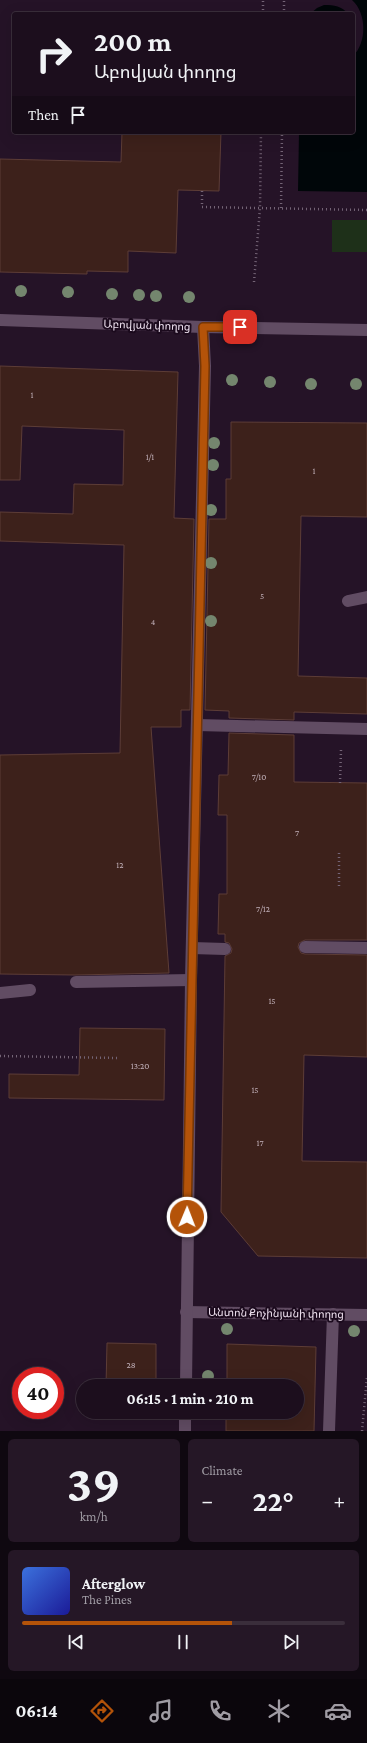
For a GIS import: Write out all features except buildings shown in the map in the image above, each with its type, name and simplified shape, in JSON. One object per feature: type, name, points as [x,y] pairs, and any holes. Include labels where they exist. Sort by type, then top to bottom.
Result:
[{"type":"street","name":"Աբովյան փողոց","points":[[0,320],[203,327],[367,330]]},
{"type":"street","points":[[186,1379],[191,980],[205,366],[203,327]]},
{"type":"street","points":[[348,601],[367,597]]},
{"type":"street","points":[[197,725],[367,728]]},
{"type":"street","points":[[305,947],[367,948]]},
{"type":"street","points":[[192,948],[225,949]]},
{"type":"street","points":[[76,982],[191,980]]},
{"type":"street","points":[[0,993],[30,990]]},
{"type":"street","name":"Անտոն Քոչինյանի փողոց","points":[[186,1312],[367,1315]]},
{"type":"street","points":[[329,1431],[333,1314]]},
{"type":"street","points":[[185,1419],[185,1431]]},
{"type":"path","points":[[263,0],[263,12]]},
{"type":"path","points":[[284,0],[284,12]]},
{"type":"path","points":[[254,282],[260,208],[261,134]]},
{"type":"path","points":[[281,208],[282,134]]},
{"type":"path","points":[[202,191],[202,207],[367,210]]},
{"type":"path","points":[[340,783],[341,728]]},
{"type":"path","points":[[339,852],[339,886]]},
{"type":"path","points":[[0,1056],[117,1058]]},
{"type":"path","points":[[362,1431],[367,1377]]},
{"type":"green space","points":[[332,220],[367,220],[367,252],[332,252]]},
{"type":"shaded area","points":[[352,0],[367,0],[367,192],[298,191],[299,134],[355,134],[355,54],[361,44],[363,36],[363,20],[357,6]]},
{"type":"shaded area","points":[[324,5],[331,5],[338,6],[346,12],[312,12]]},
{"type":"route","points":[[187,1217],[205,366],[203,327],[240,327]]}]
